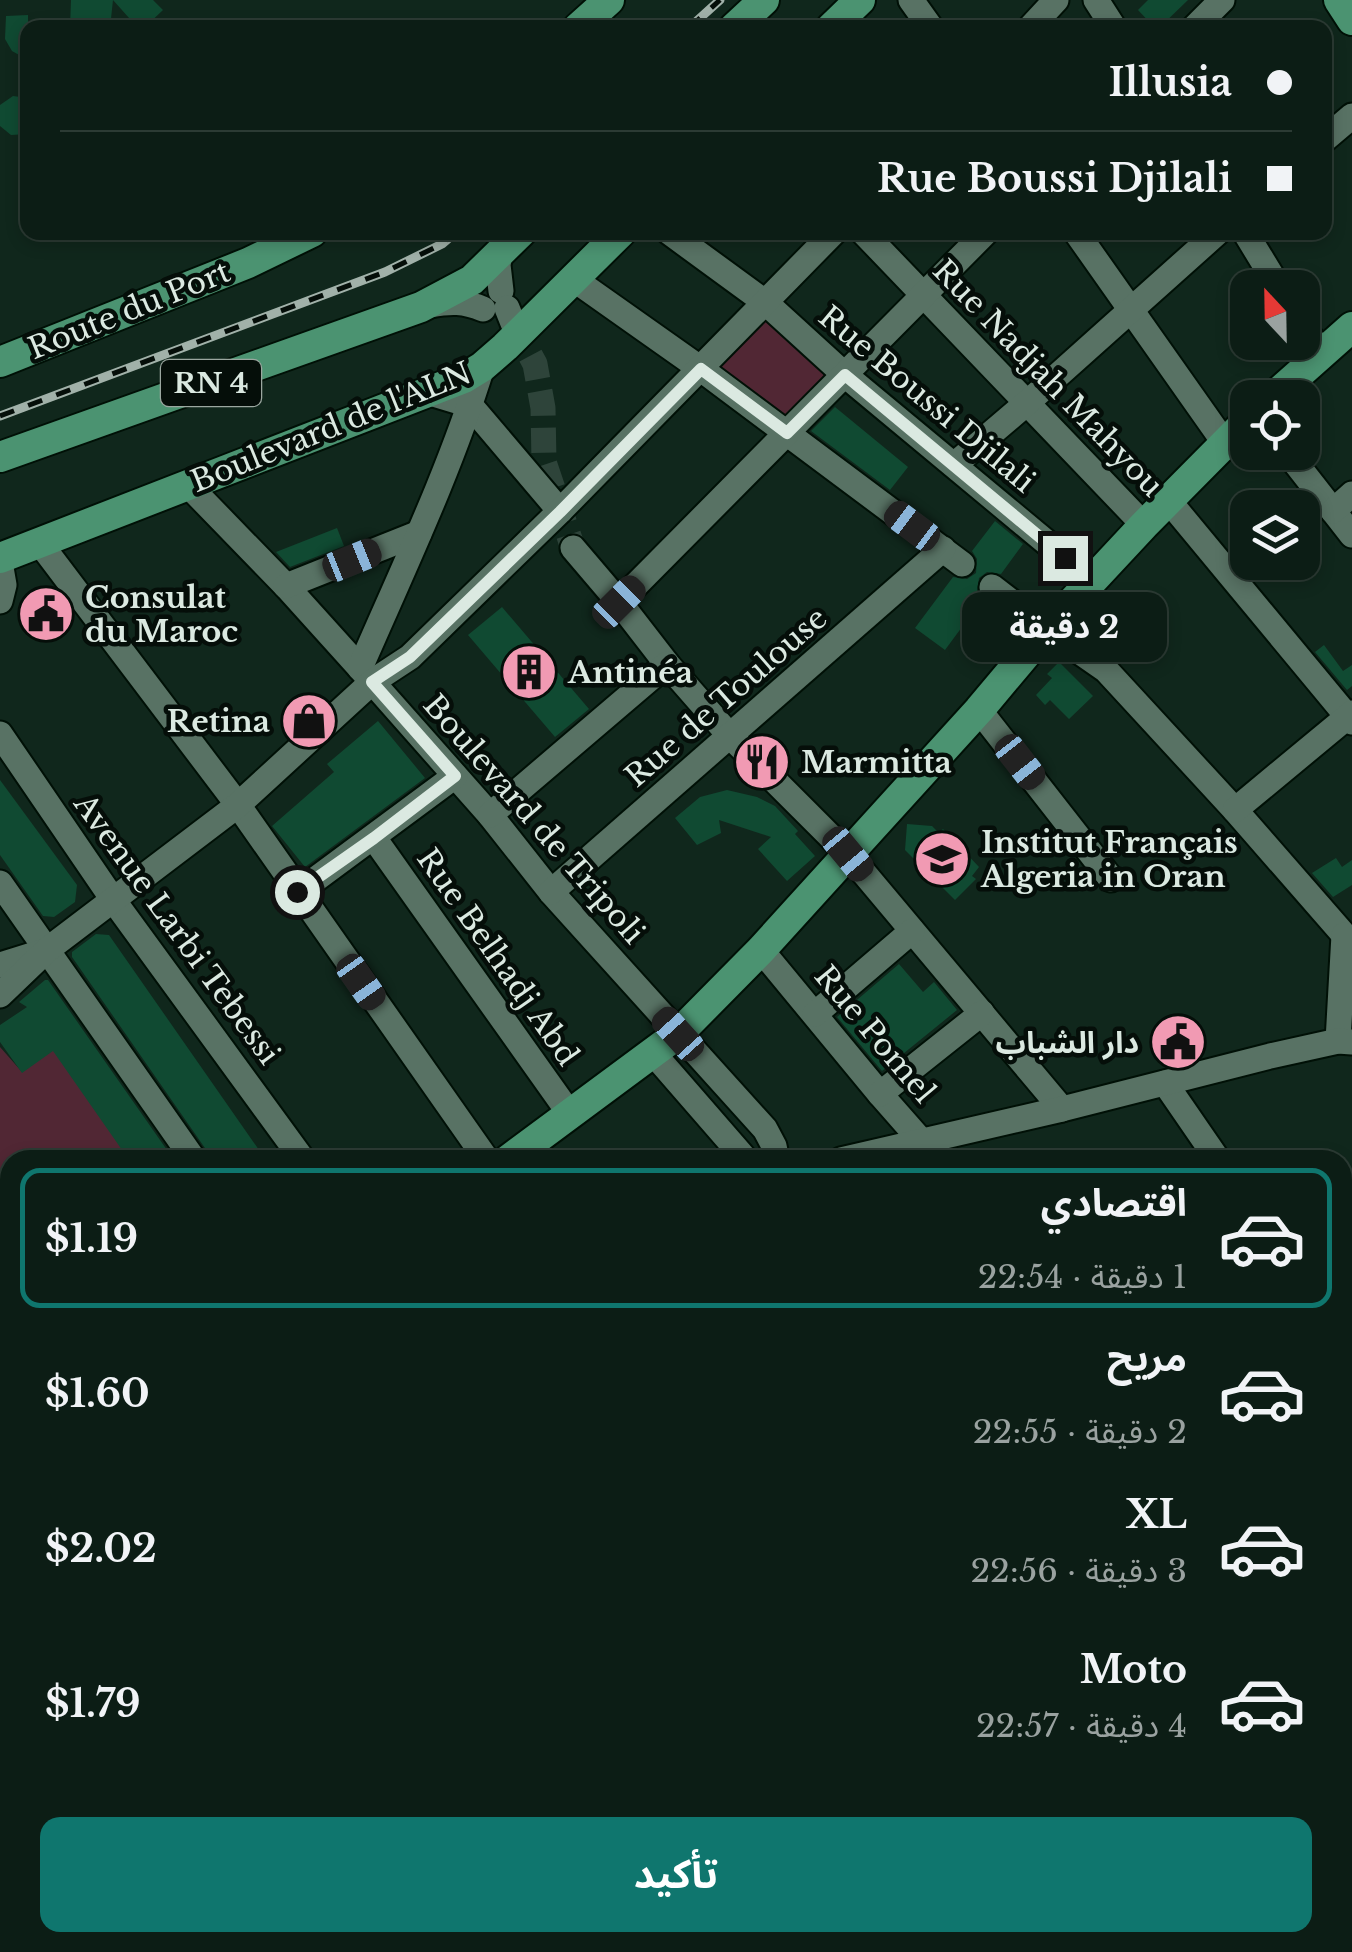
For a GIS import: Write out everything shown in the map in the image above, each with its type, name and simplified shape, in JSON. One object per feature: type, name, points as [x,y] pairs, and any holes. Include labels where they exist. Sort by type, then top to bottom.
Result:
[{"type":"main road","points":[[587,20],[609,0]]},
{"type":"main road","points":[[743,20],[764,0]]},
{"type":"main road","points":[[840,20],[860,0]]},
{"type":"main road","points":[[1339,0],[1352,20]]},
{"type":"main road","name":"Route du Port","points":[[0,362],[248,263],[295,240]]},
{"type":"main road","name":"Boulevard de l'ALN","points":[[0,560],[464,378],[482,368],[614,240]]},
{"type":"main road","name":"RN 4","points":[[0,456],[421,307],[472,280],[511,242]]},
{"type":"main road","points":[[1292,380],[1352,327]]},
{"type":"main road","points":[[531,1150],[570,1114],[678,1034],[761,950],[979,710],[1047,629],[1230,436]]},
{"type":"street","points":[[1037,20],[1056,0]]},
{"type":"street","points":[[1202,20],[1222,0]]},
{"type":"street","points":[[1332,133],[1352,116]]},
{"type":"street","name":"Rue Boussi Djilali","points":[[680,240],[766,303],[845,375],[1092,582]]},
{"type":"street","points":[[0,995],[47,950],[238,805],[366,675],[410,657],[560,512],[826,240]]},
{"type":"street","name":"Rue Nadjah Mahyou","points":[[871,240],[1144,525]]},
{"type":"street","points":[[619,602],[978,240]]},
{"type":"street","points":[[1082,240],[1224,442]]},
{"type":"street","points":[[954,465],[1209,240]]},
{"type":"street","points":[[1250,240],[1269,270]]},
{"type":"street","points":[[421,307],[448,301],[498,306],[498,266],[511,242]]},
{"type":"street","points":[[575,280],[787,433]]},
{"type":"street","points":[[366,675],[482,368]]},
{"type":"street","points":[[427,392],[470,406],[560,512]]},
{"type":"street","name":"Rue de Toulouse","points":[[550,892],[730,737],[953,557],[787,433]]},
{"type":"street","points":[[1306,470],[1342,503],[1352,535]]},
{"type":"street","name":"Boulevard de Tripoli","points":[[188,485],[286,586],[490,815],[550,892],[764,1129],[775,1150]]},
{"type":"street","points":[[1168,500],[1350,717],[1235,810]]},
{"type":"street","points":[[286,586],[419,534]]},
{"type":"street","points":[[39,542],[238,805],[481,1150]]},
{"type":"street","points":[[573,548],[730,737],[848,854],[1062,1108]]},
{"type":"street","points":[[0,560],[4,585],[0,601]]},
{"type":"street","points":[[930,1150],[1062,1108],[1347,1038],[1348,940],[1106,670],[992,587]]},
{"type":"street","points":[[490,815],[667,664]]},
{"type":"street","points":[[979,710],[1111,880]]},
{"type":"street","name":"Avenue Larbi Tebessi","points":[[0,734],[114,900],[296,1150]]},
{"type":"street","points":[[297,892],[455,776]]},
{"type":"street","name":"Rue Belhadj Abd","points":[[374,838],[570,1114]]},
{"type":"street","points":[[0,883],[187,1150]]},
{"type":"street","points":[[815,1014],[912,931]]},
{"type":"street","points":[[0,965],[47,950]]},
{"type":"street","name":"Rue Pomel","points":[[761,950],[930,1150]]},
{"type":"street","points":[[880,1094],[982,1014]]},
{"type":"street","points":[[653,1053],[737,1150]]},
{"type":"street","points":[[1165,1083],[1211,1150]]},
{"type":"shaded area","points":[[764,320],[827,375],[785,417],[720,367]]},
{"type":"shaded area","points":[[54,1046],[127,1150],[0,1150],[0,1047],[22,1072]]},
{"type":"building","points":[[71,0],[113,0],[111,20],[70,20]]},
{"type":"building","points":[[113,0],[153,0],[163,10],[152,20],[131,20]]},
{"type":"building","points":[[1148,0],[1188,0],[1167,20],[1147,20],[1138,10]]},
{"type":"building","points":[[28,15],[28,20],[20,20],[20,56],[5,39],[6,16]]},
{"type":"building","points":[[13,96],[20,97],[20,134],[11,135],[0,126],[0,105]]},
{"type":"building","points":[[835,407],[908,467],[890,490],[811,431]]},
{"type":"building","points":[[995,521],[1023,544],[1001,574],[987,572],[979,578],[977,592],[982,600],[945,650],[915,628],[953,577],[967,579],[976,573],[977,559],[972,551]]},
{"type":"building","points":[[337,528],[344,546],[290,567],[276,552]]},
{"type":"building","name":"Antinéa","points":[[502,607],[589,709],[555,737],[468,635]]},
{"type":"building","points":[[1324,645],[1343,671],[1352,665],[1352,686],[1347,690],[1315,652]]},
{"type":"building","points":[[1059,662],[1093,696],[1069,719],[1050,700],[1045,705],[1036,695],[1052,678],[1047,674]]},
{"type":"building","points":[[378,721],[425,778],[305,867],[272,826],[334,772],[327,764]]},
{"type":"building","points":[[0,780],[77,885],[75,902],[54,917],[43,916],[0,855]]},
{"type":"building","points":[[727,790],[775,806],[815,856],[787,881],[758,849],[771,837],[719,820],[721,833],[697,845],[675,818],[700,797]]},
{"type":"building","name":"Institut Français Algeria in Oran","points":[[907,824],[932,826],[939,833],[943,829],[979,867],[972,876],[976,879],[955,900],[905,850]]},
{"type":"building","points":[[1336,858],[1342,867],[1352,860],[1352,885],[1333,897],[1312,873]]},
{"type":"building","points":[[96,934],[109,935],[259,1150],[206,1150],[72,952]]},
{"type":"building","points":[[899,964],[923,992],[934,982],[957,1010],[882,1071],[837,1017]]},
{"type":"building","points":[[48,980],[167,1150],[122,1150],[53,1051],[22,1073],[0,1042],[0,1025],[27,1007],[19,1002]]},
{"type":"tunnel","points":[[513,323],[535,364],[543,408],[544,462],[573,548]]},
{"type":"railway","points":[[698,20],[720,0]]},
{"type":"railway","points":[[0,416],[385,272],[447,240]]},
{"type":"place","name":"Consulat du Maroc","points":[[46,614]]},
{"type":"place","name":"Antinéa","points":[[529,672]]},
{"type":"place","name":"Retina","points":[[309,721]]},
{"type":"place","name":"Marmitta","points":[[762,762]]},
{"type":"place","name":"Institut Français Algeria in Oran","points":[[942,859]]},
{"type":"place","name":"دار الشباب","points":[[1178,1042]]},
{"type":"route","points":[[297,892],[455,776],[372,682],[410,657],[701,369],[787,433],[845,375],[1065,558]]}]
